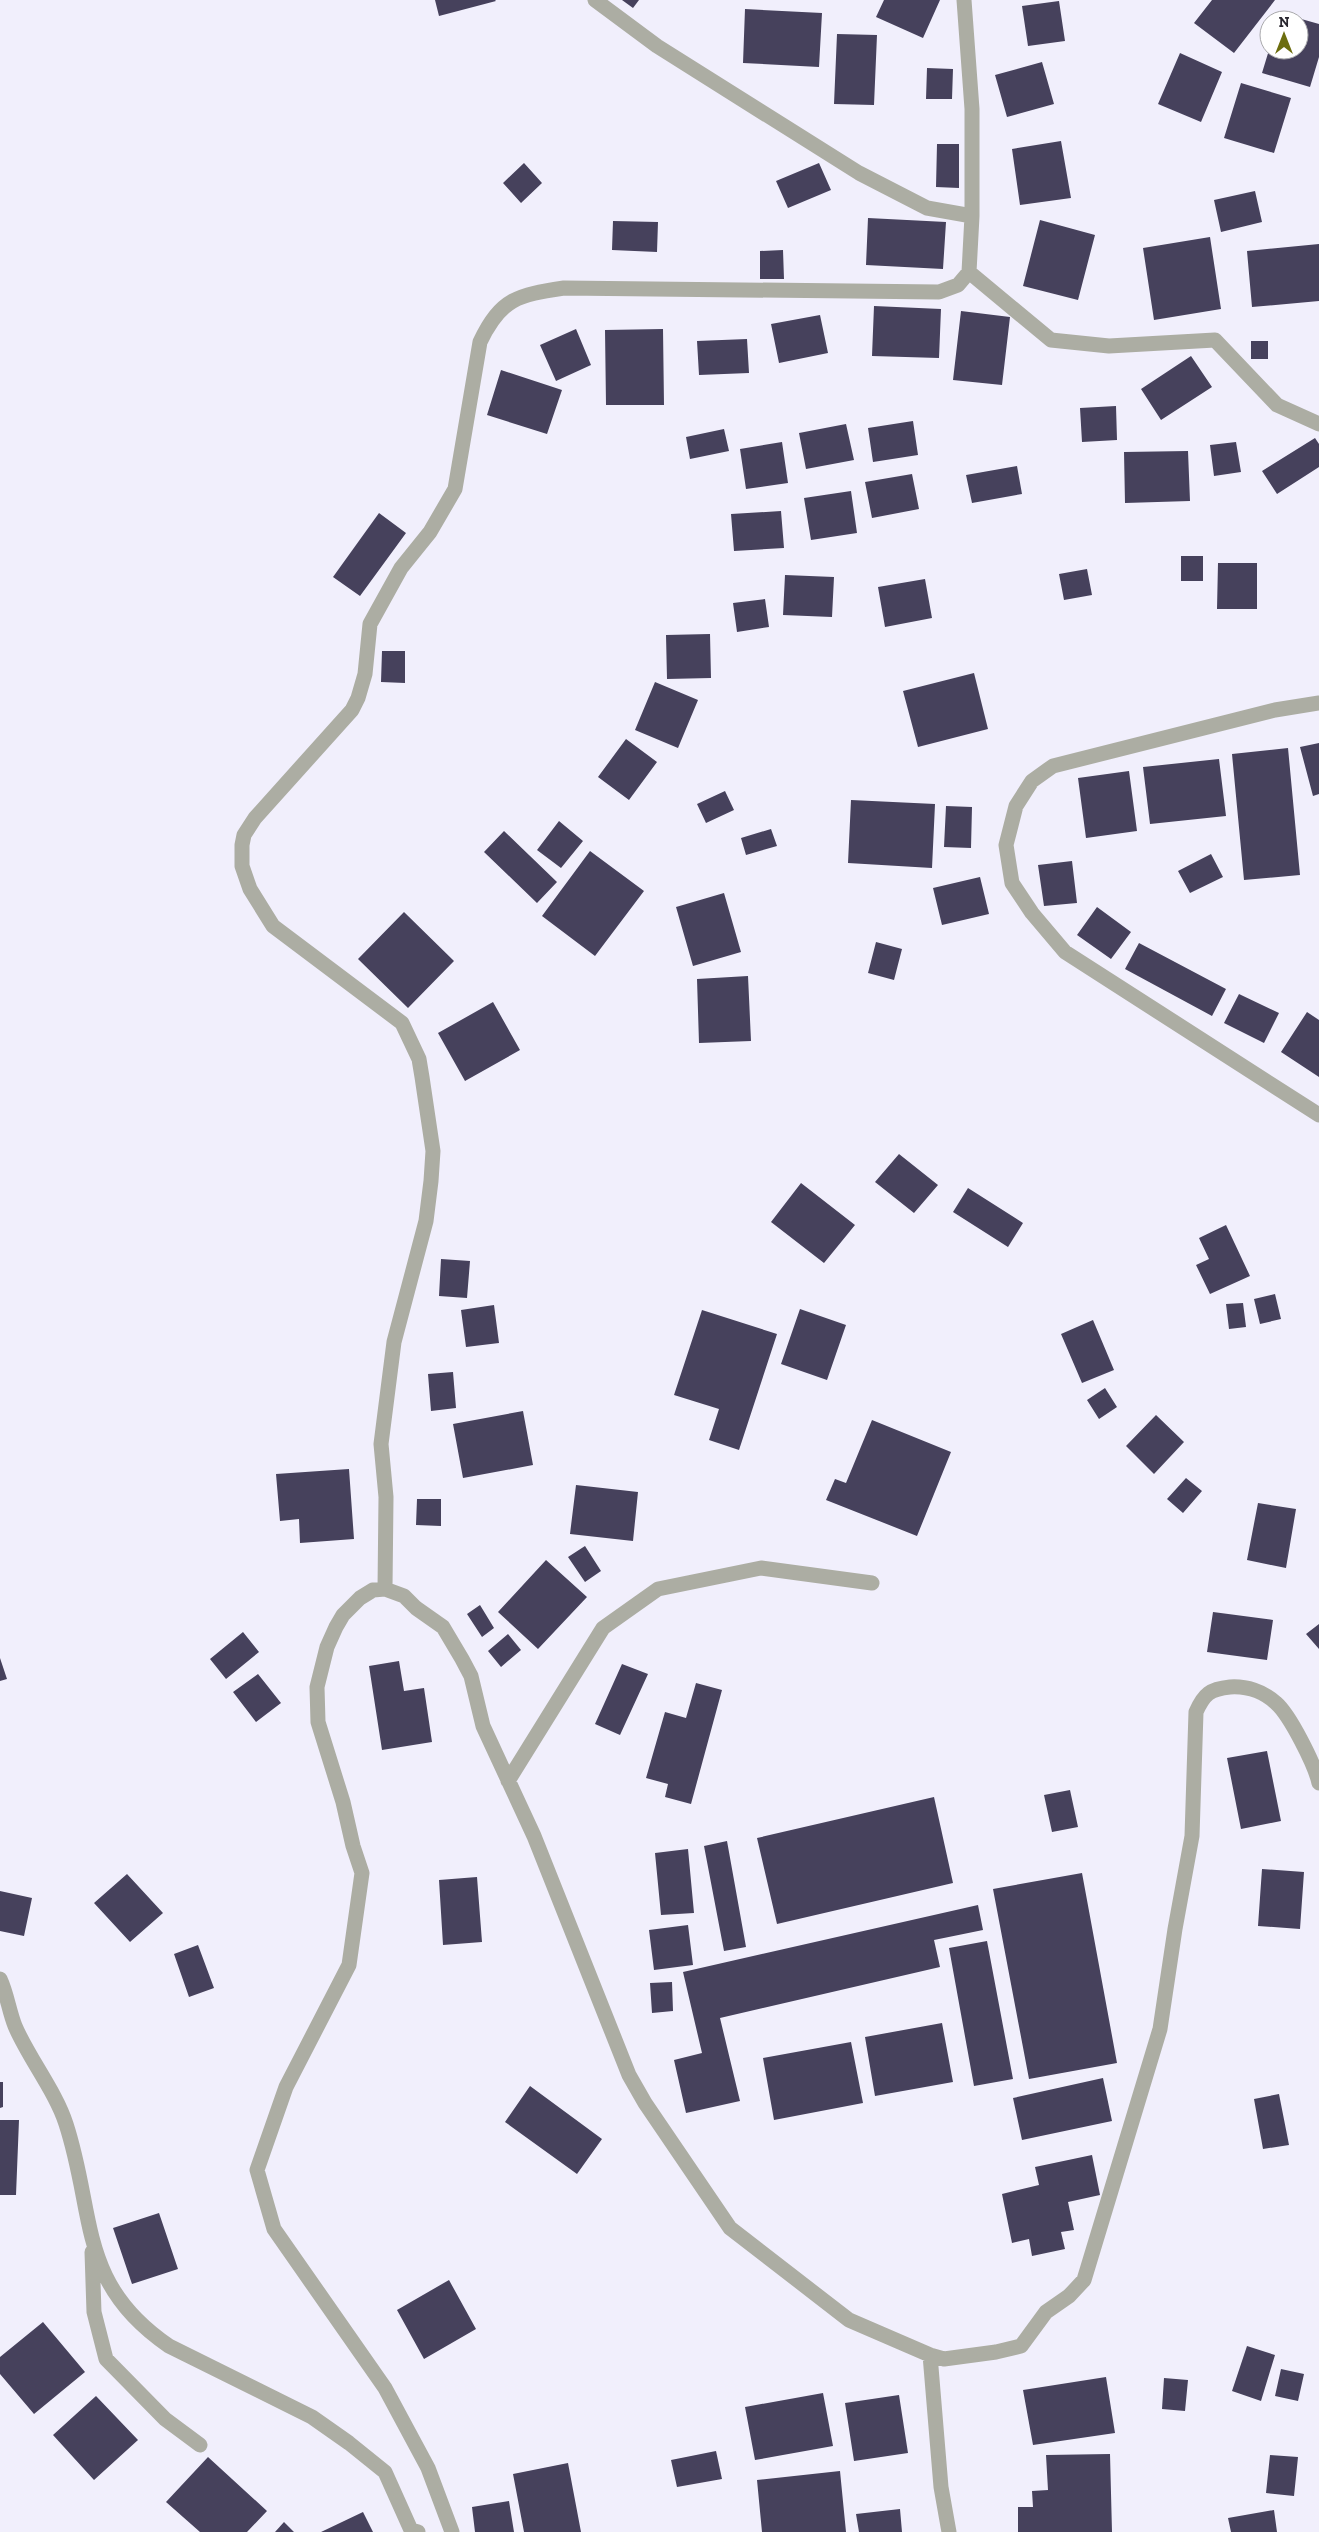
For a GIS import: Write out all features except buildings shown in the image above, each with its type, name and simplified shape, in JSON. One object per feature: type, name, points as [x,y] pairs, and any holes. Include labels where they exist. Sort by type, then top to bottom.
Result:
[{"type":"street","points":[[596,0],[658,46],[859,173],[927,208],[972,216]]},
{"type":"street","points":[[385,1589],[386,1497],[380,1444],[390,1366],[426,1221],[432,1171],[433,1151],[419,1059],[402,1024],[273,926],[244,876],[242,845],[244,835],[255,818],[352,710],[365,674],[370,624],[401,568],[430,532],[455,489],[480,342],[489,323],[505,305],[526,294],[564,288],[939,292],[958,285],[969,272],[972,216],[972,109],[964,0]]},
{"type":"street","points":[[969,272],[1051,340],[1109,346],[1215,340],[1277,405],[1319,424]]},
{"type":"street","points":[[1319,703],[1275,710],[1053,766],[1032,781],[1016,806],[1006,845],[1012,883],[1032,913],[1065,952],[1319,1115]]},
{"type":"street","points":[[508,1781],[603,1628],[658,1589],[761,1568],[872,1583]]},
{"type":"street","points":[[452,2532],[428,2468],[385,2388],[274,2229],[257,2170],[286,2087],[349,1964],[362,1873],[353,1846],[343,1802],[318,1722],[317,1687],[328,1647],[343,1614],[360,1598],[373,1590],[385,1589],[404,1596],[416,1608],[443,1627],[471,1676],[483,1726],[534,1836],[629,2075],[645,2102],[730,2228],[849,2320],[930,2355],[944,2359],[996,2352],[1021,2346],[1046,2312],[1069,2296],[1084,2280],[1160,2029],[1175,1929],[1192,1836],[1196,1712],[1203,1696],[1218,1688],[1242,1686],[1254,1690],[1276,1703],[1294,1730],[1317,1774],[1319,1783]]},
{"type":"street","points":[[0,1979],[14,2025],[66,2122],[92,2243],[108,2285],[134,2319],[149,2333],[169,2346],[312,2417],[349,2442],[385,2472],[411,2530],[418,2532]]},
{"type":"street","points":[[92,2243],[94,2312],[106,2359],[165,2419],[200,2445]]},
{"type":"street","points":[[930,2355],[941,2487],[949,2532]]}]
